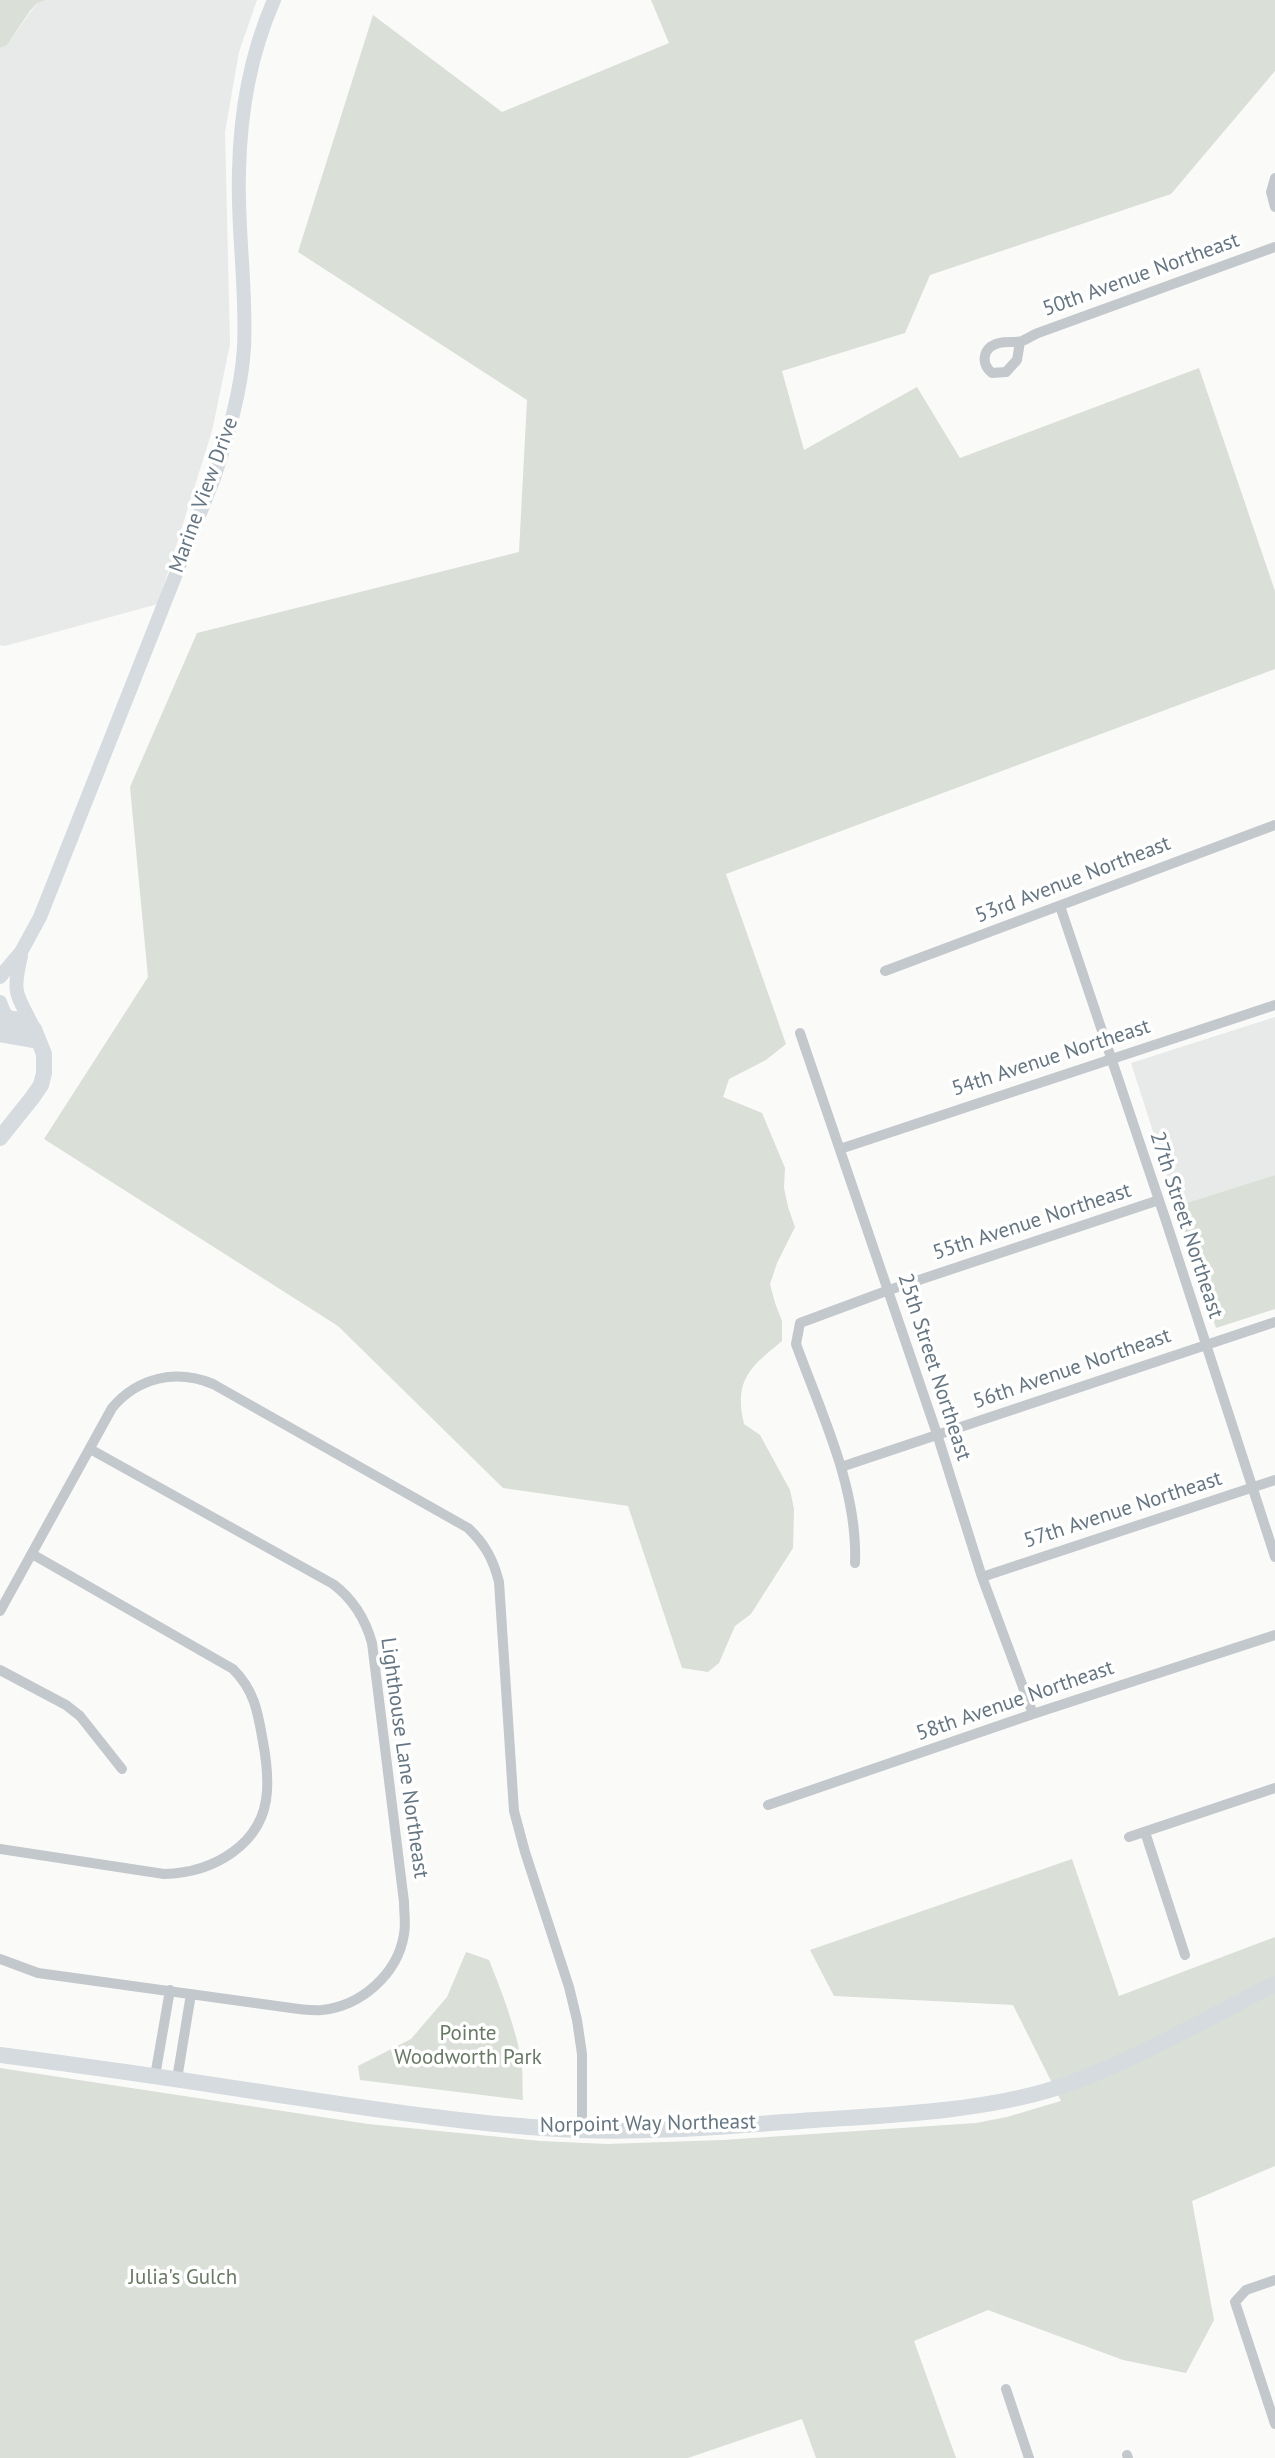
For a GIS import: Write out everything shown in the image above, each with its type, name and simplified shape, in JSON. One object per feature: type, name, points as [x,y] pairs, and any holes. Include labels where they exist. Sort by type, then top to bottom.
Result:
[{"type":"main road","name":"Marine View Drive","points":[[0,993],[40,917],[88,802],[214,478],[233,419],[242,363],[245,315],[239,173],[242,118],[250,71],[265,19],[274,0]]},
{"type":"main road","name":"Marine View Drive","points":[[0,977],[17,957]]},
{"type":"main road","points":[[17,957],[15,989],[18,1000],[25,1007],[32,1035]]},
{"type":"main road","points":[[0,1002],[4,1018],[28,1024],[45,1063],[41,1085],[0,1138]]},
{"type":"main road","points":[[0,1034],[32,1035]]},
{"type":"main road","name":"Norpoint Way Northeast","points":[[0,2055],[497,2124],[582,2130],[666,2129],[866,2117],[994,2103],[1057,2088],[1132,2057],[1275,1984]]},
{"type":"street","points":[[1274,179],[1270,192],[1275,207]]},
{"type":"street","name":"50th Avenue Northeast","points":[[1020,342],[1038,333],[1275,247]]},
{"type":"street","name":"53rd Avenue Northeast","points":[[885,971],[1275,825]]},
{"type":"street","name":"27th Street Northeast","points":[[1060,906],[1275,1557]]},
{"type":"street","name":"54th Avenue Northeast","points":[[840,1149],[1275,1005]]},
{"type":"street","name":"25th Street Northeast","points":[[800,1033],[889,1290],[982,1577],[1033,1714]]},
{"type":"street","name":"55th Avenue Northeast","points":[[841,1467],[796,1344],[800,1323],[889,1290],[1159,1200]]},
{"type":"street","name":"56th Avenue Northeast","points":[[841,1467],[1275,1322]]},
{"type":"street","points":[[0,1611],[113,1408],[131,1390],[165,1377],[203,1380],[468,1528],[492,1559],[501,1594],[514,1811],[579,2027],[582,2054],[582,2130]]},
{"type":"street","name":"Lighthouse Lane Northeast","points":[[0,1959],[38,1973],[307,2010],[329,2009],[345,2004],[371,1989],[385,1976],[399,1954],[405,1932],[372,1643],[359,1612],[333,1584],[90,1449]]},
{"type":"street","points":[[841,1467],[856,1539],[855,1563]]},
{"type":"street","name":"57th Avenue Northeast","points":[[982,1577],[1275,1480]]},
{"type":"street","points":[[0,1849],[164,1874],[184,1874],[223,1860],[243,1844],[258,1822],[265,1806],[267,1790],[265,1753],[255,1704],[247,1683],[233,1669],[32,1554]]},
{"type":"street","name":"58th Avenue Northeast","points":[[768,1805],[1275,1635]]},
{"type":"street","points":[[0,1670],[80,1716],[122,1769]]},
{"type":"street","points":[[1129,1837],[1275,1788]]},
{"type":"street","points":[[1145,1832],[1185,1955]]},
{"type":"street","points":[[155,2076],[170,1990]]},
{"type":"street","points":[[177,2079],[191,1994]]},
{"type":"street","points":[[1275,2280],[1246,2290],[1235,2302],[1275,2424]]},
{"type":"street","points":[[1006,2389],[1029,2458]]},
{"type":"shaded area","points":[[46,0],[257,0],[239,52],[225,132],[230,344],[212,431],[158,604],[5,646],[0,645],[0,48],[7,45],[37,3]]},
{"type":"shaded area","points":[[1275,1017],[1275,1175],[1177,1206],[1131,1063]]},
{"type":"green space","points":[[0,0],[46,0],[37,3],[7,45],[0,48]]},
{"type":"green space","points":[[651,0],[1275,0],[1275,71],[1171,194],[930,275],[905,333],[782,371],[804,450],[917,387],[960,458],[1199,368],[1275,591],[1275,669],[726,874],[786,1044],[766,1060],[729,1079],[723,1097],[762,1113],[785,1168],[784,1188],[795,1227],[770,1284],[782,1321],[782,1341],[761,1359],[747,1376],[741,1396],[741,1409],[744,1424],[760,1435],[790,1490],[794,1509],[793,1548],[751,1614],[735,1626],[719,1663],[708,1672],[682,1668],[628,1506],[503,1488],[338,1326],[44,1139],[148,977],[130,787],[197,633],[519,552],[527,400],[298,252],[373,15],[502,112],[669,43]]},
{"type":"green space","points":[[1275,1175],[1275,1309],[1216,1328],[1177,1206]]},
{"type":"green space","name":"Julia's Gulch","points":[[1072,1859],[1119,1996],[1275,1937],[1275,2166],[1192,2201],[1214,2320],[1186,2373],[1123,2360],[988,2310],[914,2341],[956,2458],[816,2458],[802,2419],[688,2458],[0,2458],[0,2068],[368,2124],[541,2141],[607,2144],[723,2140],[976,2123],[1007,2117],[1061,2101],[1013,2005],[834,1996],[810,1950]]},
{"type":"green space","name":"Pointe Woodworth Park","points":[[466,1952],[489,1960],[499,1985],[520,2055],[523,2100],[360,2080],[358,2066],[411,2039],[447,1997]]}]
